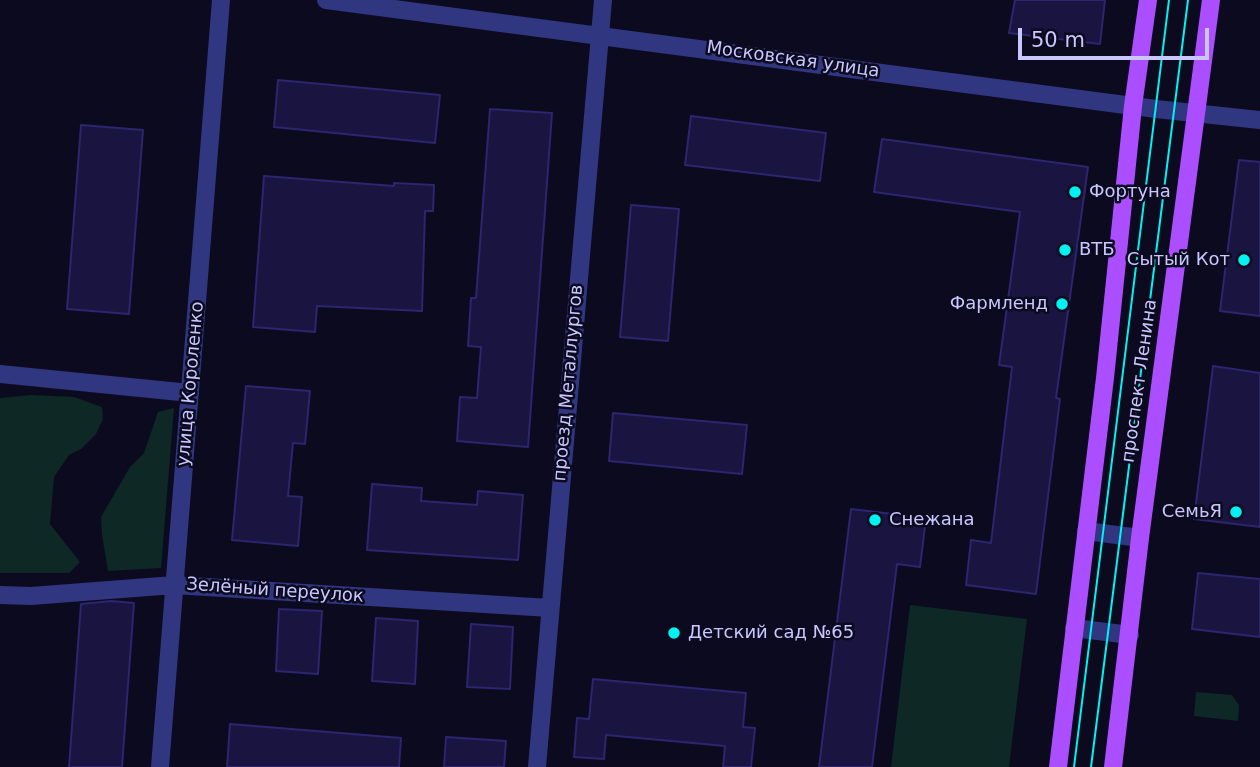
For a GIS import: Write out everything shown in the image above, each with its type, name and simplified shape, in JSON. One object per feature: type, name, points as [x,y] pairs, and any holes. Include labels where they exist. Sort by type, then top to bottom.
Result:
[{"type":"main road","name":"проспект Ленина","points":[[1058,767],[1147,0]]},
{"type":"main road","name":"проспект Ленина","points":[[1113,767],[1140,538],[1211,0]]},
{"type":"street","name":"улица Короленко","points":[[160,767],[221,0]]},
{"type":"street","name":"Московская улица","points":[[327,0],[1260,121]]},
{"type":"street","name":"проезд Металлургов","points":[[537,767],[603,0]]},
{"type":"street","points":[[0,374],[190,393]]},
{"type":"street","points":[[1086,531],[1140,538]]},
{"type":"street","name":"Зелёный переулок","points":[[0,595],[31,596],[174,585],[550,608]]},
{"type":"street","points":[[1074,628],[1130,635]]},
{"type":"green space","points":[[31,395],[74,397],[102,407],[103,419],[96,434],[81,449],[69,455],[54,477],[50,524],[80,562],[69,573],[0,573],[0,398]]},
{"type":"green space","points":[[174,408],[161,568],[108,571],[101,517],[130,467],[144,453],[158,412]]},
{"type":"green space","points":[[910,605],[1027,619],[1009,767],[891,767]]},
{"type":"green space","points":[[1196,692],[1232,695],[1239,705],[1238,721],[1194,716]]},
{"type":"building","points":[[1015,0],[1105,0],[1100,44],[1009,33]]},
{"type":"building","points":[[278,80],[440,95],[435,143],[274,127]]},
{"type":"building","points":[[490,109],[552,113],[528,447],[457,441],[460,397],[477,398],[481,347],[468,346],[471,298],[476,298]]},
{"type":"building","points":[[691,116],[826,133],[820,181],[685,165]]},
{"type":"building","points":[[81,125],[143,130],[129,314],[67,309]]},
{"type":"building","points":[[882,139],[1088,167],[1056,398],[1060,399],[1036,594],[966,585],[971,540],[991,543],[1012,367],[999,365],[1020,212],[874,192]]},
{"type":"building","points":[[1239,160],[1260,162],[1260,316],[1220,311]]},
{"type":"building","points":[[264,176],[394,186],[394,183],[434,185],[433,211],[425,211],[422,311],[317,306],[315,332],[253,327]]},
{"type":"building","points":[[631,205],[679,209],[668,341],[620,337]]},
{"type":"building","points":[[1213,366],[1260,373],[1260,527],[1194,519]]},
{"type":"building","points":[[246,386],[310,391],[305,444],[293,443],[288,496],[302,497],[298,546],[232,540]]},
{"type":"building","points":[[613,413],[747,425],[742,474],[609,461]]},
{"type":"building","points":[[372,484],[422,488],[421,501],[477,505],[478,491],[523,495],[518,560],[367,550]]},
{"type":"building","points":[[851,509],[926,518],[920,567],[897,564],[872,767],[819,767]]},
{"type":"building","points":[[1198,573],[1260,579],[1260,637],[1192,629]]},
{"type":"building","points":[[111,601],[134,603],[122,767],[69,767],[81,604]]},
{"type":"building","points":[[279,609],[322,611],[318,674],[276,671]]},
{"type":"building","points":[[376,618],[418,621],[415,684],[372,681]]},
{"type":"building","points":[[471,624],[513,627],[510,689],[467,687]]},
{"type":"building","points":[[593,679],[746,693],[743,727],[755,728],[751,767],[723,767],[725,746],[606,735],[604,759],[574,757],[577,718],[589,719]]},
{"type":"building","points":[[230,724],[401,738],[399,767],[227,767]]},
{"type":"building","points":[[446,737],[506,741],[504,767],[444,767]]},
{"type":"tram line","points":[[1074,767],[1169,0]]},
{"type":"tram line","points":[[1091,767],[1188,0]]},
{"type":"place","name":"Фортуна","points":[[1075,192]]},
{"type":"place","name":"ВТБ","points":[[1065,250]]},
{"type":"place","name":"Сытый Кот","points":[[1244,260]]},
{"type":"place","name":"Фармленд","points":[[1062,304]]},
{"type":"place","name":"СемьЯ","points":[[1236,512]]},
{"type":"place","name":"Снежана","points":[[875,520]]},
{"type":"place","name":"Детский сад №65","points":[[674,633]]}]
